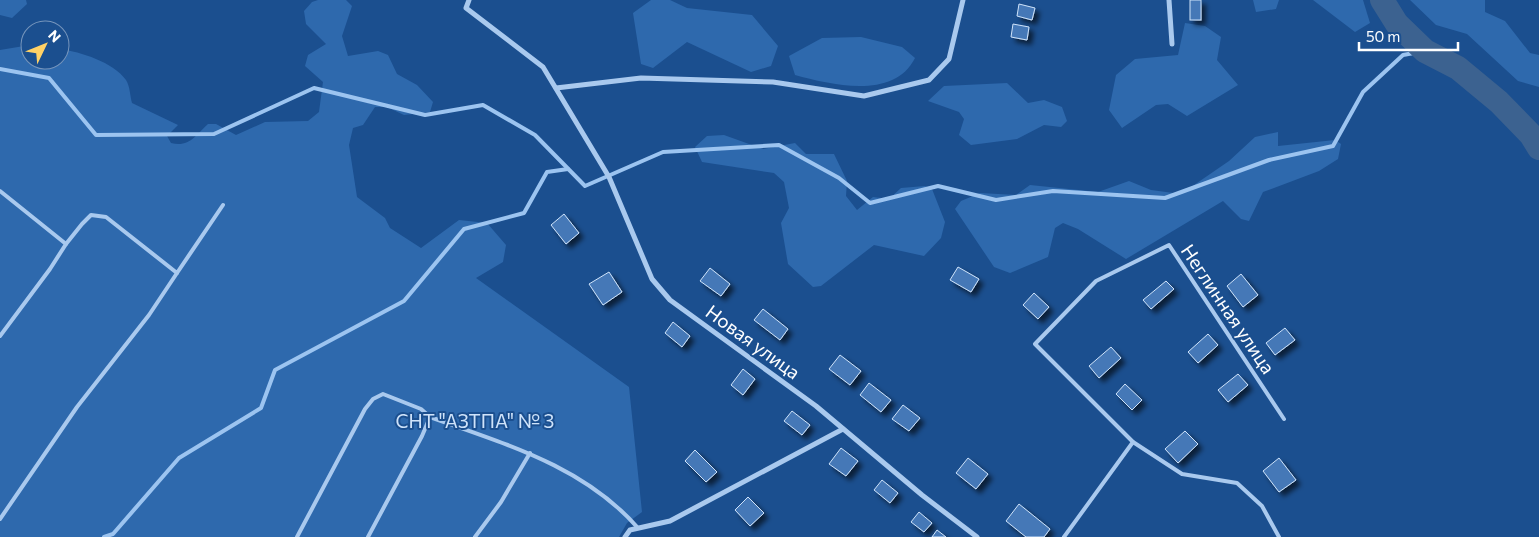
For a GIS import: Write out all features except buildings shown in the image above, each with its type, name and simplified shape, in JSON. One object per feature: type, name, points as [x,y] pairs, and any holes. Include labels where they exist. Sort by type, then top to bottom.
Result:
[{"type":"street","name":"Новая улица","points":[[469,0],[466,8],[543,68],[608,177],[652,279],[670,300],[816,406],[922,495],[977,537]]},
{"type":"street","points":[[556,88],[640,78],[773,82],[864,96],[929,80],[949,59],[963,0]]},
{"type":"street","points":[[1169,0],[1172,44]]},
{"type":"street","points":[[625,537],[630,530],[670,521],[843,429]]},
{"type":"lane","points":[[0,191],[66,244]]},
{"type":"lane","points":[[0,519],[77,407],[149,315],[223,205]]},
{"type":"lane","points":[[0,336],[50,270],[66,244],[92,215],[106,217],[177,273]]},
{"type":"lane","name":"Неглинная улица","points":[[1279,537],[1262,506],[1237,483],[1182,474],[1133,442],[1035,344],[1096,281],[1169,245],[1284,419]]},
{"type":"lane","points":[[297,537],[366,409],[373,399],[383,394],[421,409],[430,416],[530,453],[573,474],[603,495],[638,528]]},
{"type":"lane","points":[[368,537],[422,436],[430,416]]},
{"type":"lane","points":[[1064,537],[1133,442]]},
{"type":"lane","points":[[474,537],[501,502],[530,453]]},
{"type":"green space","points":[[0,0],[26,0],[27,4],[12,18],[0,15]]},
{"type":"green space","name":"СНТ \"АЗТПА\" № 3","points":[[318,0],[346,0],[352,6],[342,36],[348,56],[378,51],[388,55],[397,74],[417,85],[433,102],[430,112],[404,115],[387,107],[375,107],[363,125],[353,128],[349,145],[357,197],[385,218],[390,228],[421,248],[459,220],[487,223],[506,245],[503,262],[476,278],[629,387],[642,512],[627,523],[619,537],[0,537],[0,50],[20,47],[20,70],[70,70],[70,51],[87,55],[105,63],[126,80],[132,103],[178,125],[167,136],[171,143],[183,144],[192,140],[208,124],[216,124],[236,135],[265,122],[308,121],[319,112],[323,82],[305,66],[308,55],[326,44],[306,24],[304,11],[312,2]]},
{"type":"green space","points":[[651,0],[670,0],[687,8],[752,15],[778,46],[771,66],[751,72],[687,42],[653,68],[641,64],[633,13]]},
{"type":"green space","points":[[1253,0],[1279,0],[1276,9],[1256,12]]},
{"type":"green space","points":[[1313,0],[1363,0],[1370,23],[1355,32]]},
{"type":"green space","points":[[1410,0],[1485,0],[1485,12],[1505,21],[1530,53],[1539,55],[1539,87],[1518,81],[1467,34],[1436,25]]},
{"type":"green space","points":[[1185,23],[1205,26],[1221,37],[1217,60],[1238,85],[1187,116],[1168,104],[1156,105],[1122,128],[1109,110],[1116,75],[1135,59],[1178,55]]},
{"type":"green space","points":[[861,37],[902,47],[915,58],[905,71],[893,80],[878,84],[844,85],[795,75],[789,56],[822,38]]},
{"type":"green space","points":[[1007,83],[1028,103],[1044,100],[1062,107],[1067,121],[1061,127],[1044,125],[1017,139],[971,145],[959,135],[964,119],[959,112],[928,101],[944,86]]},
{"type":"green space","points":[[1278,132],[1278,146],[1335,140],[1341,144],[1338,159],[1319,171],[1263,192],[1249,221],[1241,219],[1223,201],[1126,259],[1078,229],[1063,223],[1055,228],[1048,257],[1010,273],[994,267],[955,209],[961,201],[980,193],[1016,195],[1030,185],[1098,192],[1129,181],[1151,190],[1181,194],[1229,161],[1255,137]]},
{"type":"green space","points":[[724,135],[763,149],[795,143],[806,154],[834,154],[847,181],[846,196],[857,210],[873,197],[889,199],[901,188],[925,186],[932,189],[945,222],[941,238],[924,256],[874,245],[821,286],[813,287],[788,264],[781,223],[789,208],[784,182],[774,173],[702,162],[695,147],[707,136]]},
{"type":"waterway","points":[[1382,0],[1397,24],[1425,51],[1458,68],[1499,102],[1531,135],[1539,148]]},
{"type":"waterway","points":[[0,69],[49,78],[96,135],[214,134],[314,88],[425,115],[483,105],[535,135],[585,186],[663,152],[779,145],[839,178],[870,203],[938,186],[996,200],[1053,191],[1165,198],[1269,160],[1333,146],[1363,92],[1403,55],[1425,51]]},
{"type":"waterway","points":[[104,537],[113,534],[179,458],[261,408],[275,370],[404,301],[464,229],[524,213],[547,172],[568,169]]}]
